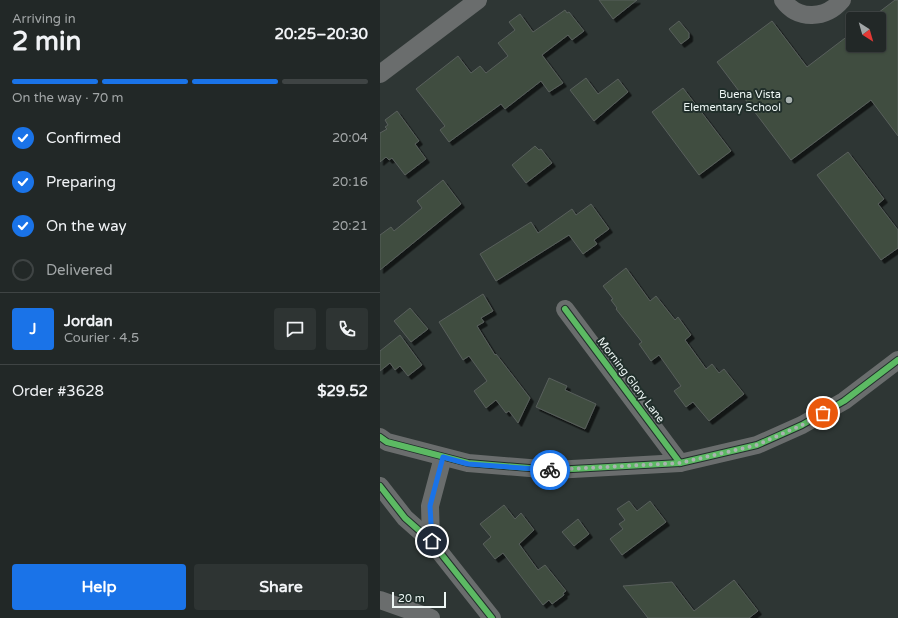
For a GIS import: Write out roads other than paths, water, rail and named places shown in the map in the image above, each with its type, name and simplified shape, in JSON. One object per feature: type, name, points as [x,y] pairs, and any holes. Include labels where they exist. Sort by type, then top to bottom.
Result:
[{"type":"street","points":[[380,74],[478,0]]},
{"type":"street","points":[[783,0],[803,15],[820,16],[835,8],[842,0]]},
{"type":"street","name":"Morning Glory Lane","points":[[565,309],[680,463]]},
{"type":"street","points":[[380,437],[387,442],[468,464],[554,470],[680,463],[757,445],[802,425],[844,401],[898,360]]},
{"type":"street","points":[[432,541],[430,506],[443,457]]},
{"type":"street","points":[[380,486],[404,518],[432,541],[492,618]]},
{"type":"street","points":[[380,600],[431,618]]},
{"type":"place","name":"Buena Vista Elementary School","points":[[789,100]]}]
